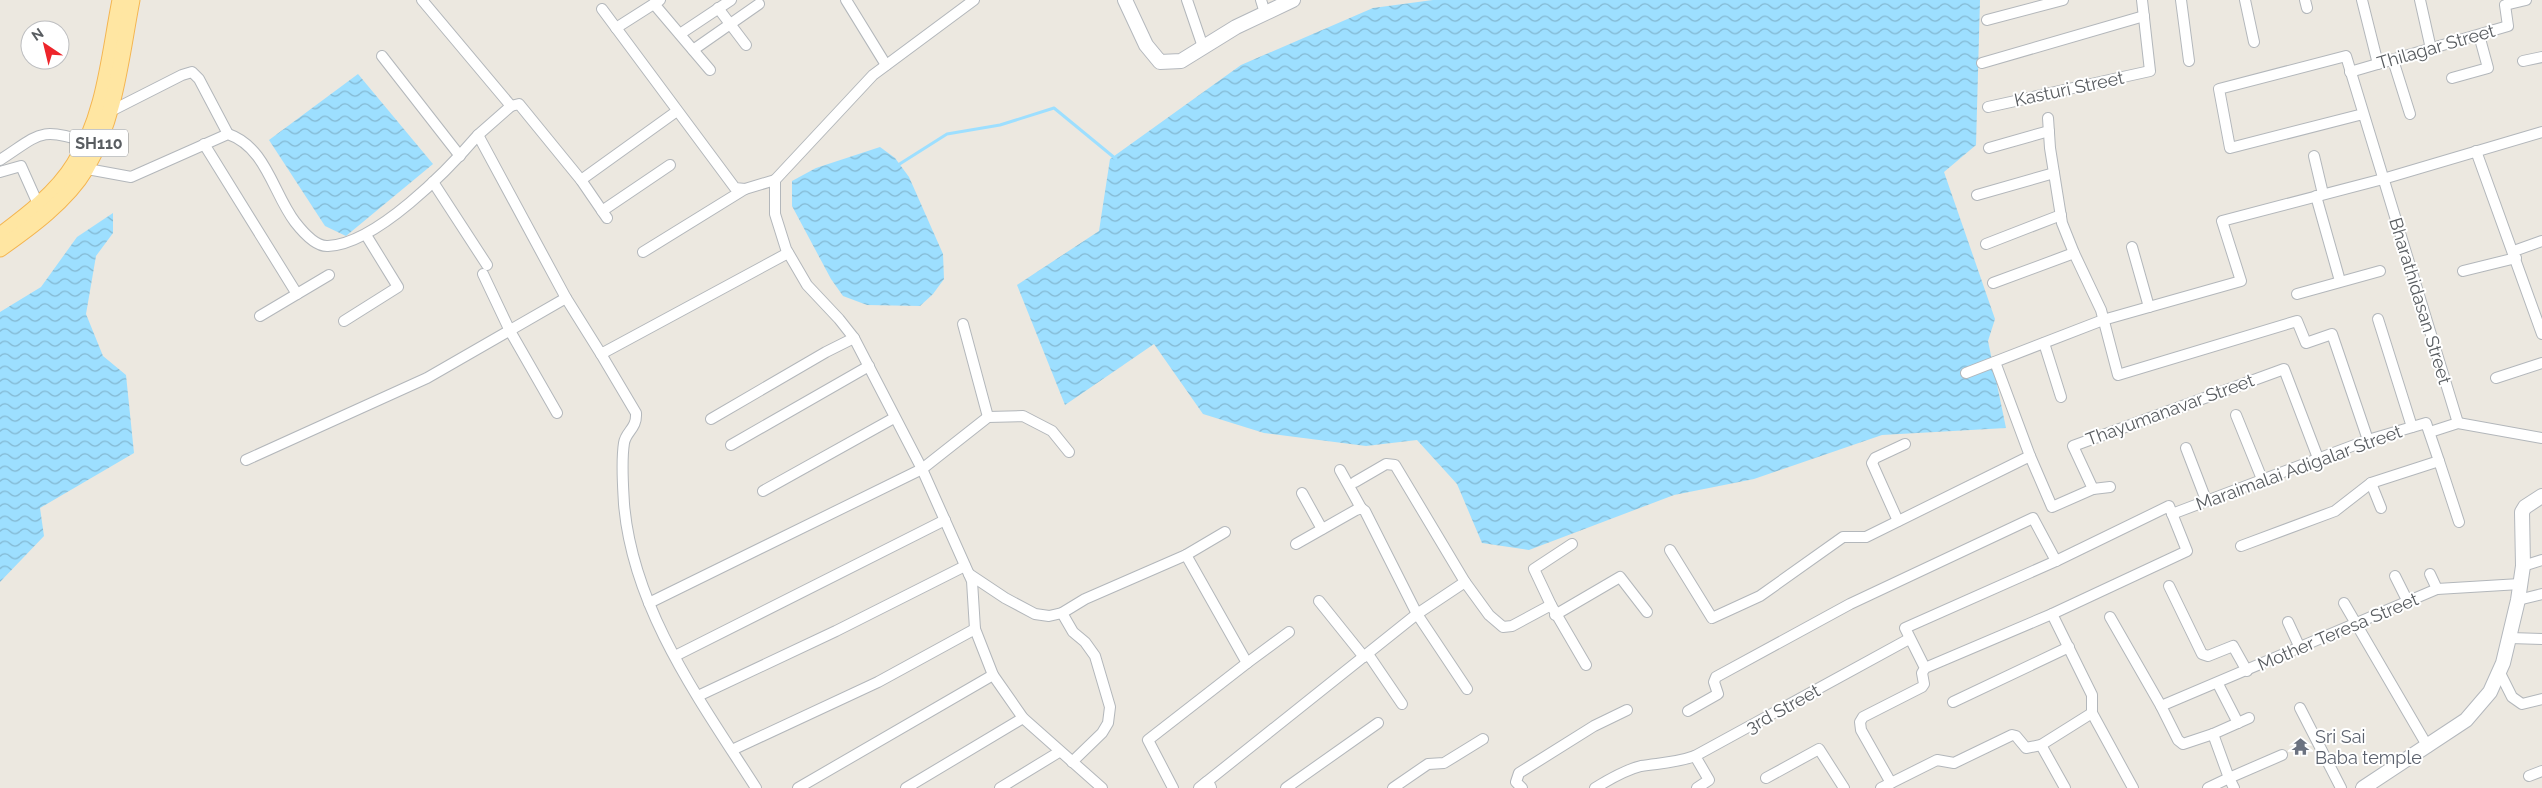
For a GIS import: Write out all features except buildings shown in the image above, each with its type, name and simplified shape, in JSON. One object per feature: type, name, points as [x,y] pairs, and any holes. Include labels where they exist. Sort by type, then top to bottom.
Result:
[{"type":"main road","name":"SH110","points":[[0,234],[80,167],[86,142],[100,108],[120,0]]},
{"type":"main road","name":"SH110","points":[[0,249],[46,213],[70,189],[111,111],[132,0]]},
{"type":"street","points":[[422,0],[511,106]]},
{"type":"street","points":[[680,34],[731,0]]},
{"type":"street","points":[[846,0],[886,65]]},
{"type":"street","points":[[643,252],[745,189],[774,180],[873,75],[974,0]]},
{"type":"street","points":[[1125,0],[1146,45],[1160,62],[1181,61],[1236,27],[1263,6],[1293,0]]},
{"type":"street","points":[[1187,0],[1203,47]]},
{"type":"street","points":[[1987,20],[2063,0]]},
{"type":"street","points":[[1982,62],[2144,16],[2142,0]]},
{"type":"street","points":[[2181,0],[2189,61]]},
{"type":"street","points":[[2245,0],[2254,42]]},
{"type":"street","points":[[2362,0],[2378,64]]},
{"type":"street","points":[[2420,0],[2430,49]]},
{"type":"street","name":"Thilagar Street","points":[[2350,72],[2508,26],[2504,5],[2526,0]]},
{"type":"street","points":[[616,28],[657,2],[680,34],[710,70]]},
{"type":"street","points":[[693,50],[759,4]]},
{"type":"street","points":[[718,8],[746,45]]},
{"type":"street","points":[[602,9],[735,188],[745,189]]},
{"type":"street","name":"Kasturi Street","points":[[1988,107],[2150,72],[2144,16]]},
{"type":"street","points":[[2452,78],[2488,68],[2479,35]]},
{"type":"street","points":[[382,56],[460,156]]},
{"type":"street","points":[[2350,72],[2346,56],[2219,89],[2230,148],[2363,114]]},
{"type":"street","points":[[2523,61],[2542,56]]},
{"type":"street","points":[[2393,60],[2410,114]]},
{"type":"street","points":[[111,111],[182,75],[192,72],[199,80],[228,134]]},
{"type":"street","name":"Bharathidasan Street","points":[[2350,72],[2458,424]]},
{"type":"street","points":[[80,167],[131,177],[228,134],[241,138],[261,161],[295,222],[316,243],[327,246],[366,235],[433,182],[460,156],[478,135],[511,106],[519,104],[581,180],[605,215],[670,165]]},
{"type":"street","points":[[581,180],[677,112]]},
{"type":"street","points":[[2048,118],[2061,215],[2074,253],[2104,320],[2118,375],[2297,321],[2306,343],[2332,334],[2368,440]]},
{"type":"street","points":[[1989,148],[2049,131]]},
{"type":"street","points":[[1966,373],[2104,320],[2241,282],[2222,221],[2383,179],[2542,132]]},
{"type":"street","points":[[0,160],[28,141],[45,133],[60,134],[86,142]]},
{"type":"street","points":[[478,135],[566,298],[636,413],[637,421],[624,441],[624,505],[629,534],[649,603],[675,656],[698,696],[756,788]]},
{"type":"street","points":[[204,144],[297,294]]},
{"type":"street","points":[[2476,151],[2539,313],[2542,334]]},
{"type":"street","points":[[2314,156],[2320,195],[2340,281]]},
{"type":"street","points":[[0,172],[21,166],[38,204]]},
{"type":"street","points":[[1977,195],[2054,173]]},
{"type":"street","points":[[774,180],[775,214],[788,252],[807,285],[854,338],[922,469],[972,581],[975,629],[993,675],[1023,718],[1059,752],[1102,788]]},
{"type":"street","points":[[433,182],[485,269],[510,331],[557,413]]},
{"type":"street","points":[[1986,244],[2061,215]]},
{"type":"street","points":[[344,321],[398,287],[366,235]]},
{"type":"street","points":[[2463,271],[2515,254],[2542,241]]},
{"type":"street","points":[[2132,247],[2149,307]]},
{"type":"street","points":[[601,354],[788,252]]},
{"type":"street","points":[[1993,283],[2074,253]]},
{"type":"street","points":[[2297,294],[2380,271]]},
{"type":"street","points":[[260,316],[329,275]]},
{"type":"street","points":[[246,460],[427,378],[566,298]]},
{"type":"street","points":[[2378,319],[2412,427]]},
{"type":"street","points":[[963,324],[988,417]]},
{"type":"street","points":[[711,419],[854,338]]},
{"type":"street","points":[[2044,343],[2061,397]]},
{"type":"street","points":[[1995,362],[2030,456],[2052,506],[2093,489],[2110,487]]},
{"type":"street","points":[[2496,378],[2542,363]]},
{"type":"street","points":[[731,445],[868,366]]},
{"type":"street","name":"Thayumanavar Street","points":[[2093,489],[2073,446],[2284,369],[2318,458]]},
{"type":"street","points":[[2236,415],[2262,479]]},
{"type":"street","points":[[649,603],[922,469],[988,417],[1023,416],[1052,431],[1069,452]]},
{"type":"street","points":[[763,491],[894,418]]},
{"type":"street","points":[[2458,424],[2542,438]]},
{"type":"street","name":"Maraimalai Adigalar Street","points":[[2172,514],[2368,440],[2412,427],[2458,424]]},
{"type":"street","points":[[2428,427],[2459,522]]},
{"type":"street","points":[[1898,521],[1872,463],[1875,458],[1905,444]]},
{"type":"street","points":[[2186,448],[2206,500]]},
{"type":"street","points":[[1670,550],[1712,618],[1760,596],[1843,537],[1866,537],[2030,456]]},
{"type":"street","points":[[2241,546],[2335,511],[2371,483],[2439,461]]},
{"type":"street","points":[[1355,482],[1386,464],[1395,464],[1465,582],[1489,615],[1503,627],[1512,626],[1551,605]]},
{"type":"street","points":[[1340,470],[1361,508],[1369,517],[1417,614],[1467,689]]},
{"type":"street","points":[[2371,483],[2381,508]]},
{"type":"street","points":[[1302,493],[1322,529]]},
{"type":"street","points":[[2363,788],[2428,747],[2466,720],[2490,692],[2510,638],[2518,600],[2523,566],[2522,512],[2525,507],[2542,496]]},
{"type":"street","points":[[1925,668],[1905,628],[2056,561],[2169,506],[2187,552],[2052,614],[1925,668],[1922,670],[1924,684],[1922,687],[1863,717],[1860,722],[1861,730],[1886,786],[1937,760],[1954,763],[2012,735],[2016,736],[2026,748],[2041,745],[2092,713]]},
{"type":"street","points":[[1296,544],[1361,508]]},
{"type":"street","points":[[1688,711],[1718,694],[1714,682],[1716,677],[1850,604],[2033,518],[2056,561]]},
{"type":"street","points":[[675,656],[945,520]]},
{"type":"street","points":[[966,570],[1005,598],[1035,614],[1049,616],[1062,613],[1085,599],[1186,555],[1225,532]]},
{"type":"street","points":[[1572,544],[1534,569],[1555,615],[1586,665]]},
{"type":"street","points":[[1186,555],[1247,663]]},
{"type":"street","points":[[2523,566],[2542,560]]},
{"type":"street","points":[[698,696],[966,570]]},
{"type":"street","points":[[2430,574],[2437,589]]},
{"type":"street","points":[[2395,576],[2408,602]]},
{"type":"street","points":[[1555,615],[1620,577],[1647,612]]},
{"type":"street","points":[[1205,787],[1417,614],[1465,582]]},
{"type":"street","name":"Mother Teresa Street","points":[[2161,706],[2218,684],[2437,589],[2520,584]]},
{"type":"street","points":[[2169,586],[2202,654],[2208,656],[2233,646],[2247,671]]},
{"type":"street","points":[[2518,600],[2542,594]]},
{"type":"street","points":[[1319,601],[1366,655],[1402,704]]},
{"type":"street","points":[[2344,603],[2428,747]]},
{"type":"street","points":[[1062,613],[1072,632],[1085,642],[1095,656],[1110,707],[1108,723],[1102,733],[1072,762]]},
{"type":"street","points":[[2052,614],[2092,695],[2092,713],[2133,788]]},
{"type":"street","points":[[2110,617],[2161,706],[2178,740],[2183,744],[2249,718]]},
{"type":"street","points":[[2288,622],[2300,648]]},
{"type":"street","points":[[732,750],[878,682],[975,629]]},
{"type":"street","points":[[1173,788],[1148,740],[1289,632]]},
{"type":"street","points":[[2510,638],[2542,639]]},
{"type":"street","name":"3rd Street","points":[[1595,788],[1609,779],[1640,767],[1675,763],[1695,756],[1909,639]]},
{"type":"street","points":[[1953,702],[2068,647]]},
{"type":"street","points":[[2499,671],[2512,697],[2517,701],[2522,704],[2542,699]]},
{"type":"street","points":[[798,788],[993,675]]},
{"type":"street","points":[[2218,684],[2238,723]]},
{"type":"street","points":[[2300,708],[2341,788]]},
{"type":"street","points":[[1522,788],[1516,782],[1519,773],[1594,726],[1627,710]]},
{"type":"street","points":[[906,788],[1023,718]]},
{"type":"street","points":[[1286,788],[1378,722]]},
{"type":"street","points":[[2212,734],[2234,788]]},
{"type":"street","points":[[1393,788],[1428,764],[1444,763],[1483,739]]},
{"type":"street","points":[[2041,745],[2065,788]]},
{"type":"street","points":[[1766,778],[1820,749],[1844,788]]},
{"type":"street","points":[[1000,788],[1059,752]]},
{"type":"street","points":[[2208,788],[2282,754]]},
{"type":"street","points":[[1695,756],[1709,780],[1696,788]]},
{"type":"street","points":[[2529,776],[2542,771]]},
{"type":"water","points":[[1433,0],[1980,0],[1976,145],[1944,172],[1995,319],[1988,341],[2006,428],[1882,435],[1754,479],[1674,495],[1529,550],[1482,543],[1457,484],[1417,440],[1366,446],[1264,433],[1203,414],[1154,344],[1065,405],[1017,285],[1099,231],[1110,159],[1241,65],[1373,8]]},
{"type":"water","points":[[358,74],[433,164],[346,236],[325,226],[269,140]]},
{"type":"water","points":[[880,147],[895,158],[909,177],[943,254],[944,279],[933,294],[920,306],[867,305],[843,296],[831,279],[792,206],[792,181],[816,168]]},
{"type":"water","points":[[113,213],[113,233],[96,256],[86,314],[103,356],[126,375],[134,453],[40,508],[44,536],[0,582],[0,312],[41,287],[77,237]]},
{"type":"waterway","points":[[898,165],[947,134],[1000,125],[1054,108],[1116,159]]},
{"type":"place","name":"Sri Sai Baba temple","points":[[2301,747]]}]
